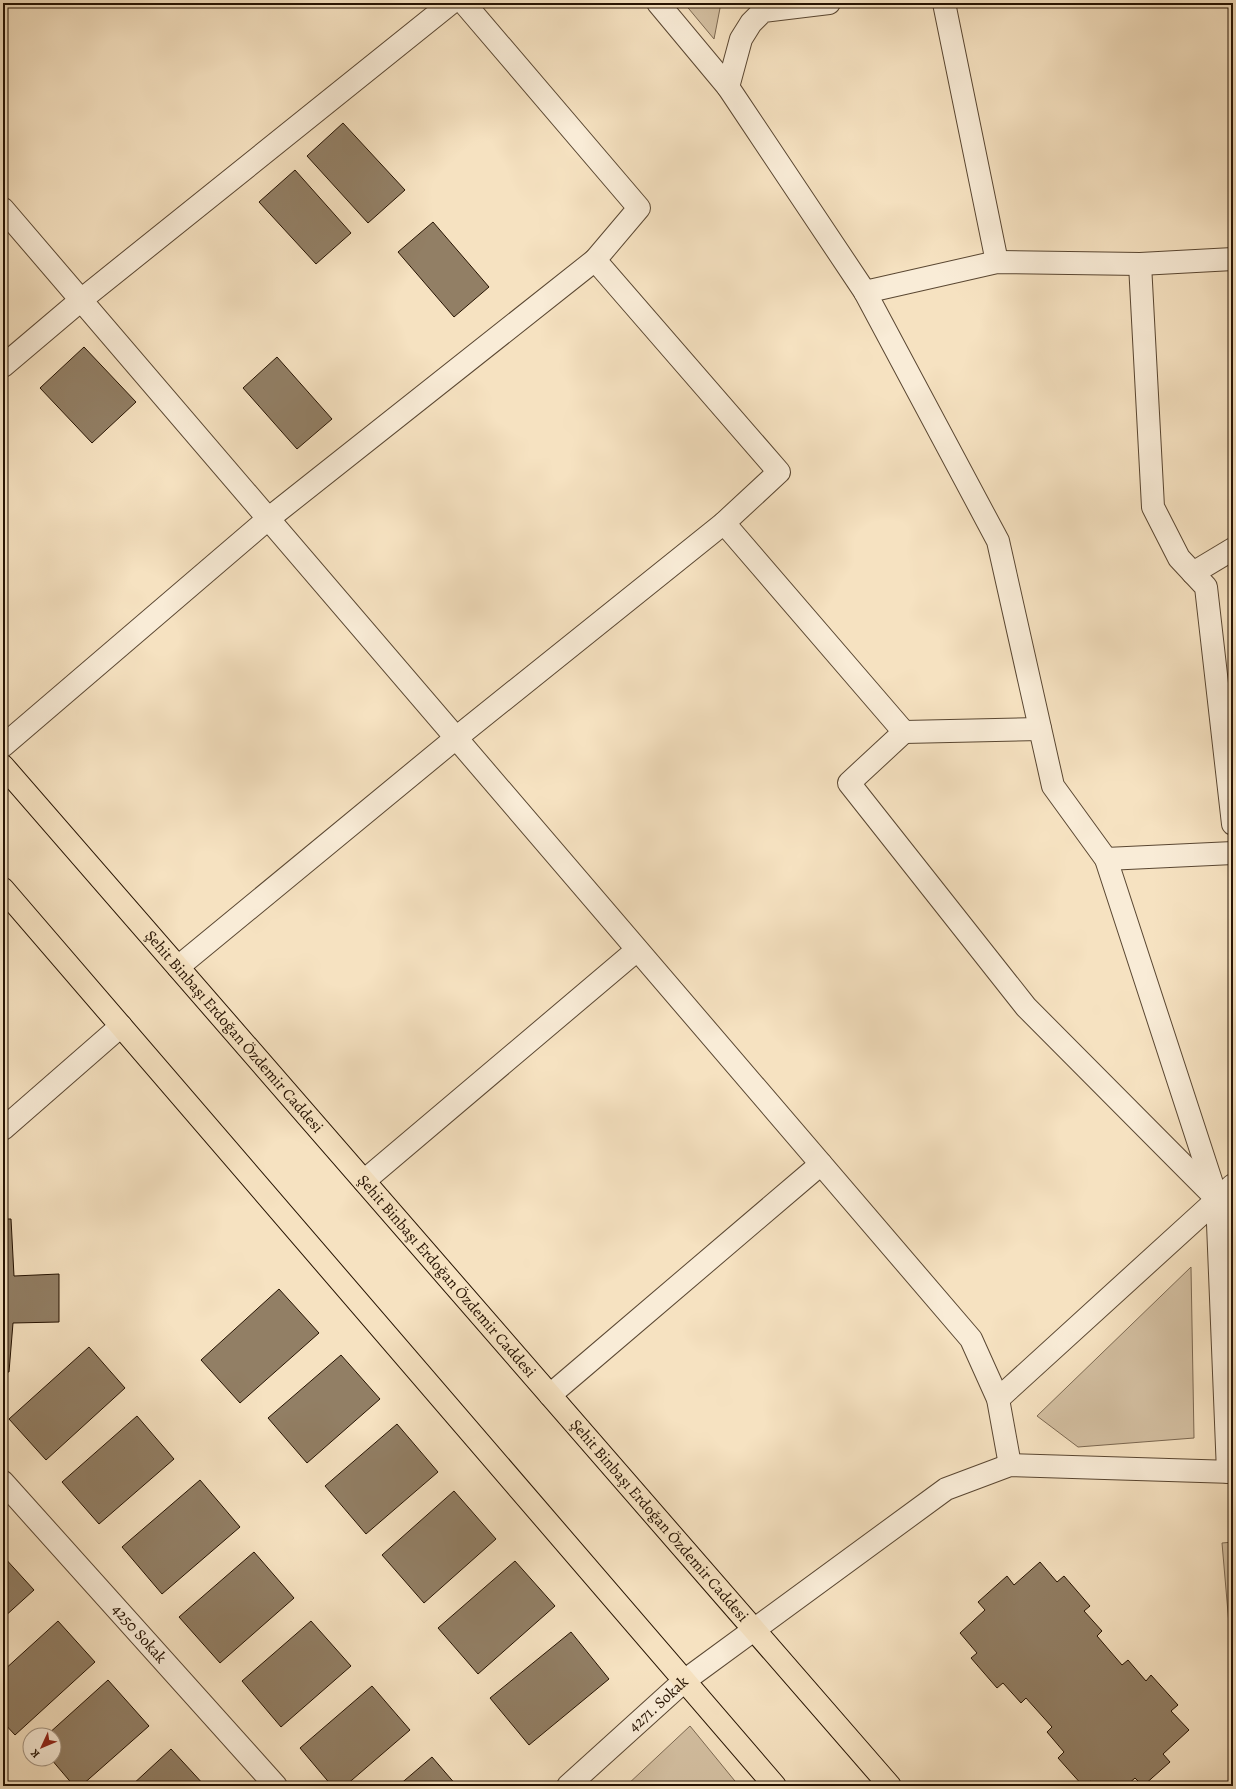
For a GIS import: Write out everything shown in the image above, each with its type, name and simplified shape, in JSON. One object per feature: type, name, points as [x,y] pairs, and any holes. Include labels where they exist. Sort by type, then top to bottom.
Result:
[{"type":"main road","name":"Şehit Binbaşı Erdoğan Özdemir Caddesi","points":[[3,766],[890,1786]]},
{"type":"main road","points":[[3,889],[775,1786]]},
{"type":"street","points":[[3,366],[81,300],[451,3]]},
{"type":"street","points":[[3,746],[268,519],[596,260],[639,208],[464,3]]},
{"type":"street","points":[[3,209],[971,1339],[998,1399],[1010,1465],[1230,1472],[1225,1192],[1106,860],[1053,786],[998,541],[865,292],[728,87],[658,3]]},
{"type":"street","points":[[728,87],[742,39],[751,23],[763,11],[829,3]]},
{"type":"street","points":[[944,3],[997,262]]},
{"type":"street","points":[[865,292],[997,262],[1140,264],[1233,259]]},
{"type":"street","points":[[178,968],[456,738],[724,523],[778,472],[596,260]]},
{"type":"street","points":[[1140,264],[1153,507],[1179,558],[1206,587],[1233,824]]},
{"type":"street","points":[[724,523],[904,732]]},
{"type":"street","points":[[1193,573],[1233,549]]},
{"type":"street","points":[[1040,729],[904,732],[849,783],[1026,1007],[1225,1192]]},
{"type":"street","points":[[1106,860],[1233,853]]},
{"type":"street","points":[[364,1181],[637,950]]},
{"type":"street","points":[[3,1129],[121,1026]]},
{"type":"street","points":[[550,1395],[820,1164]]},
{"type":"street","points":[[998,1399],[1225,1192]]},
{"type":"street","name":"4271. Sokak","points":[[568,1786],[684,1681],[946,1489],[1010,1465]]},
{"type":"street","name":"4250 Sokak","points":[[3,1482],[276,1786]]},
{"type":"shaded area","points":[[684,3],[721,3],[714,39]]},
{"type":"shaded area","points":[[1191,1267],[1194,1438],[1078,1447],[1037,1416]]},
{"type":"shaded area","points":[[1233,1542],[1233,1636],[1230,1636],[1222,1543]]},
{"type":"shaded area","points":[[690,1726],[739,1786],[626,1786]]},
{"type":"building","points":[[343,123],[405,190],[368,223],[307,156]]},
{"type":"building","points":[[295,170],[351,233],[316,264],[259,202]]},
{"type":"building","points":[[433,222],[489,287],[454,317],[398,252]]},
{"type":"building","points":[[84,347],[136,402],[92,443],[40,388]]},
{"type":"building","points":[[277,357],[332,419],[297,449],[243,388]]},
{"type":"building","points":[[3,1219],[11,1219],[14,1276],[59,1274],[59,1322],[13,1323],[9,1372],[3,1372]]},
{"type":"building","points":[[279,1289],[319,1333],[240,1403],[201,1360]]},
{"type":"building","points":[[89,1347],[125,1388],[46,1460],[9,1419]]},
{"type":"building","points":[[341,1355],[380,1399],[307,1463],[268,1418]]},
{"type":"building","points":[[137,1416],[174,1459],[99,1524],[62,1482]]},
{"type":"building","points":[[397,1424],[438,1472],[366,1534],[325,1486]]},
{"type":"building","points":[[200,1480],[240,1527],[162,1594],[122,1547]]},
{"type":"building","points":[[454,1491],[496,1539],[424,1603],[382,1555]]},
{"type":"building","points":[[254,1552],[294,1598],[220,1663],[179,1617]]},
{"type":"building","points":[[3,1556],[34,1590],[3,1618]]},
{"type":"building","points":[[515,1561],[555,1606],[478,1674],[438,1628]]},
{"type":"building","points":[[1040,1562],[1057,1582],[1064,1576],[1090,1606],[1084,1611],[1102,1631],[1097,1636],[1122,1665],[1128,1660],[1146,1681],[1151,1675],[1178,1705],[1171,1711],[1189,1730],[1163,1754],[1170,1762],[1143,1786],[1135,1778],[1126,1786],[1095,1786],[1091,1781],[1083,1786],[1058,1758],[1064,1752],[1047,1732],[1052,1727],[1026,1698],[1021,1703],[1003,1683],[997,1688],[971,1658],[977,1653],[960,1633],[985,1610],[978,1602],[1007,1576],[1014,1585]]},
{"type":"building","points":[[58,1621],[95,1662],[15,1735],[3,1722],[3,1671]]},
{"type":"building","points":[[311,1621],[351,1666],[281,1727],[242,1681]]},
{"type":"building","points":[[571,1632],[609,1679],[529,1745],[490,1698]]},
{"type":"building","points":[[108,1680],[149,1726],[81,1786],[74,1786],[58,1767],[62,1767],[62,1727],[56,1727]]},
{"type":"building","points":[[372,1686],[410,1730],[345,1786],[332,1786],[300,1748]]},
{"type":"building","points":[[171,1749],[205,1786],[131,1786]]},
{"type":"building","points":[[432,1757],[457,1786],[398,1786]]}]
